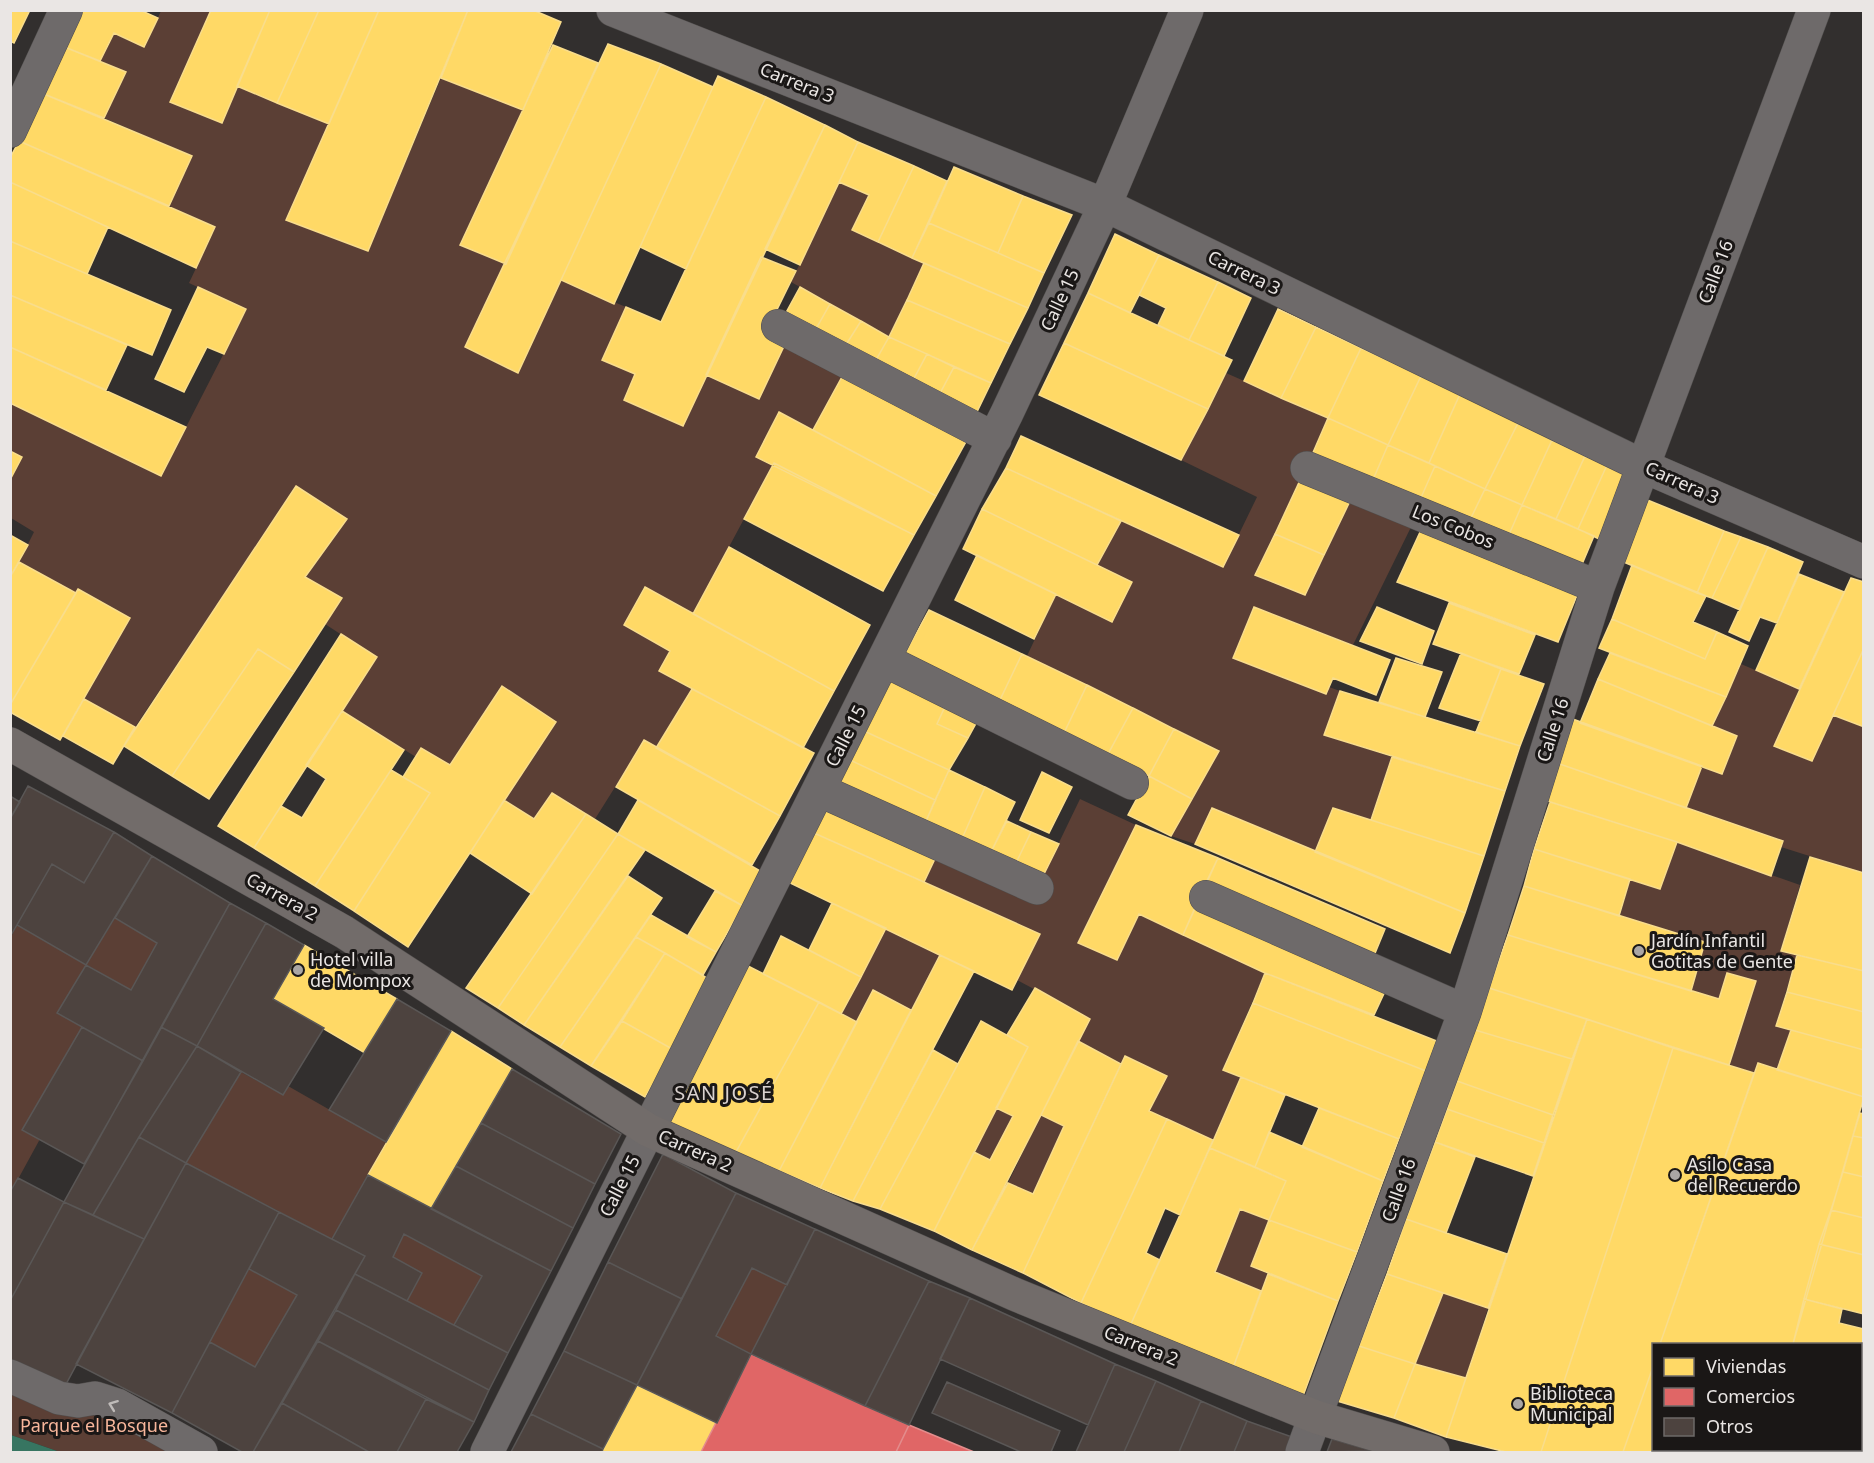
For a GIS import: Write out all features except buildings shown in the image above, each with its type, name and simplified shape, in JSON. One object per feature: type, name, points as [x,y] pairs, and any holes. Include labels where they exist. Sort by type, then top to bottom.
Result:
[{"type":"main road","name":"Carrera 2","points":[[10,744],[344,932],[648,1130],[1014,1294],[1316,1417],[1433,1452]]},
{"type":"street","points":[[10,131],[66,10]]},
{"type":"street","name":"Carrera 3","points":[[613,10],[1105,205],[1643,466],[1863,562]]},
{"type":"street","name":"Calle 15","points":[[487,1452],[994,439],[1105,205],[1187,10]]},
{"type":"street","name":"Calle 16","points":[[1302,1452],[1465,1011],[1598,587],[1814,10]]},
{"type":"street","points":[[778,326],[994,439]]},
{"type":"street","name":"Los Cobos","points":[[1307,468],[1598,587]]},
{"type":"street","points":[[884,660],[1132,783]]},
{"type":"street","points":[[819,790],[1037,888]]},
{"type":"street","points":[[1206,897],[1465,1011]]},
{"type":"street","points":[[10,1376],[59,1398],[78,1401],[95,1398],[117,1405],[201,1452]]},
{"type":"green space","points":[[161,11],[211,11],[170,102],[237,86],[329,124],[287,220],[368,251],[441,78],[523,110],[460,244],[506,264],[466,347],[518,373],[561,280],[626,307],[635,374],[624,400],[682,425],[706,375],[759,398],[785,344],[843,375],[813,430],[778,413],[757,456],[774,463],[693,614],[644,587],[624,625],[670,651],[659,671],[692,689],[656,748],[644,741],[595,819],[552,793],[534,819],[504,800],[556,722],[502,686],[450,765],[421,748],[416,757],[342,711],[377,658],[325,624],[305,577],[347,519],[297,486],[135,727],[84,699],[130,618],[79,589],[76,593],[19,562],[34,532],[11,518],[10,480],[21,457],[11,451],[11,403],[161,476],[246,310],[189,283],[215,228],[169,206],[192,156],[104,118],[126,72],[100,61],[114,33],[144,47]]},
{"type":"green space","points":[[839,182],[869,195],[852,230],[924,263],[889,337],[791,282]]},
{"type":"green space","points":[[1226,373],[1328,418],[1256,575],[1305,595],[1352,497],[1413,523],[1353,645],[1254,607],[1233,657],[1326,694],[1329,687],[1340,691],[1324,735],[1392,757],[1371,820],[1333,808],[1315,852],[1212,808],[1195,844],[1171,836],[1219,751],[1027,656],[1056,594],[1112,621],[1132,582],[1097,565],[1121,521],[1223,567],[1257,497],[1181,460]]},
{"type":"green space","points":[[1741,664],[1799,689],[1775,747],[1812,761],[1833,715],[1863,727],[1863,873],[1781,847],[1783,841],[1686,808],[1702,766],[1722,774],[1737,737],[1712,726]]},
{"type":"green space","points":[[1080,799],[1136,825],[1079,943],[1117,960],[1139,914],[1265,973],[1223,1069],[1241,1077],[1213,1140],[1149,1111],[1166,1076],[1126,1056],[1121,1064],[1078,1041],[1090,1019],[1017,980],[1040,934],[924,882],[939,845],[1037,888]]},
{"type":"green space","points":[[1677,842],[1800,885],[1781,950],[1797,955],[1776,1025],[1791,1030],[1777,1070],[1758,1063],[1754,1073],[1729,1065],[1719,999],[1691,991],[1705,942],[1620,916],[1630,879],[1660,889]]},
{"type":"green space","points":[[115,918],[157,943],[131,990],[87,965],[57,1013],[82,1027],[22,1130],[40,1139],[11,1192],[11,937],[17,925],[86,965]]},
{"type":"green space","points":[[886,928],[940,955],[911,1010],[873,991],[857,1022],[841,1014]]},
{"type":"green space","points":[[241,1072],[283,1095],[288,1086],[386,1142],[332,1239],[186,1163]]},
{"type":"green space","points":[[996,1109],[1013,1116],[990,1160],[974,1152]]},
{"type":"green space","points":[[1041,1115],[1064,1126],[1033,1194],[1008,1183]]},
{"type":"green space","points":[[1240,1209],[1269,1220],[1251,1265],[1268,1274],[1261,1291],[1215,1272]]},
{"type":"green space","points":[[404,1234],[482,1276],[454,1325],[407,1301],[422,1273],[393,1257]]},
{"type":"green space","points":[[752,1268],[787,1285],[751,1354],[716,1336]]},
{"type":"green space","points":[[249,1269],[297,1295],[255,1367],[210,1342]]},
{"type":"green space","points":[[1443,1293],[1488,1308],[1466,1378],[1415,1364]]},
{"type":"green space","name":"Parque el Bosque","points":[[10,1376],[201,1452],[60,1452],[11,1435]]},
{"type":"shaded area","points":[[11,1435],[60,1452],[11,1452]]},
{"type":"place","name":"Jardín Infantil Gotitas de Gente","points":[[1639,951]]},
{"type":"place","name":"Hotel villa de Mompox","points":[[298,970]]},
{"type":"place","name":"Asilo Casa del Recuerdo","points":[[1675,1175]]},
{"type":"place","name":"Biblioteca Municipal","points":[[1518,1404]]},
{"type":"district","name":"SAN JOSÉ","points":[[724,1093]]}]
